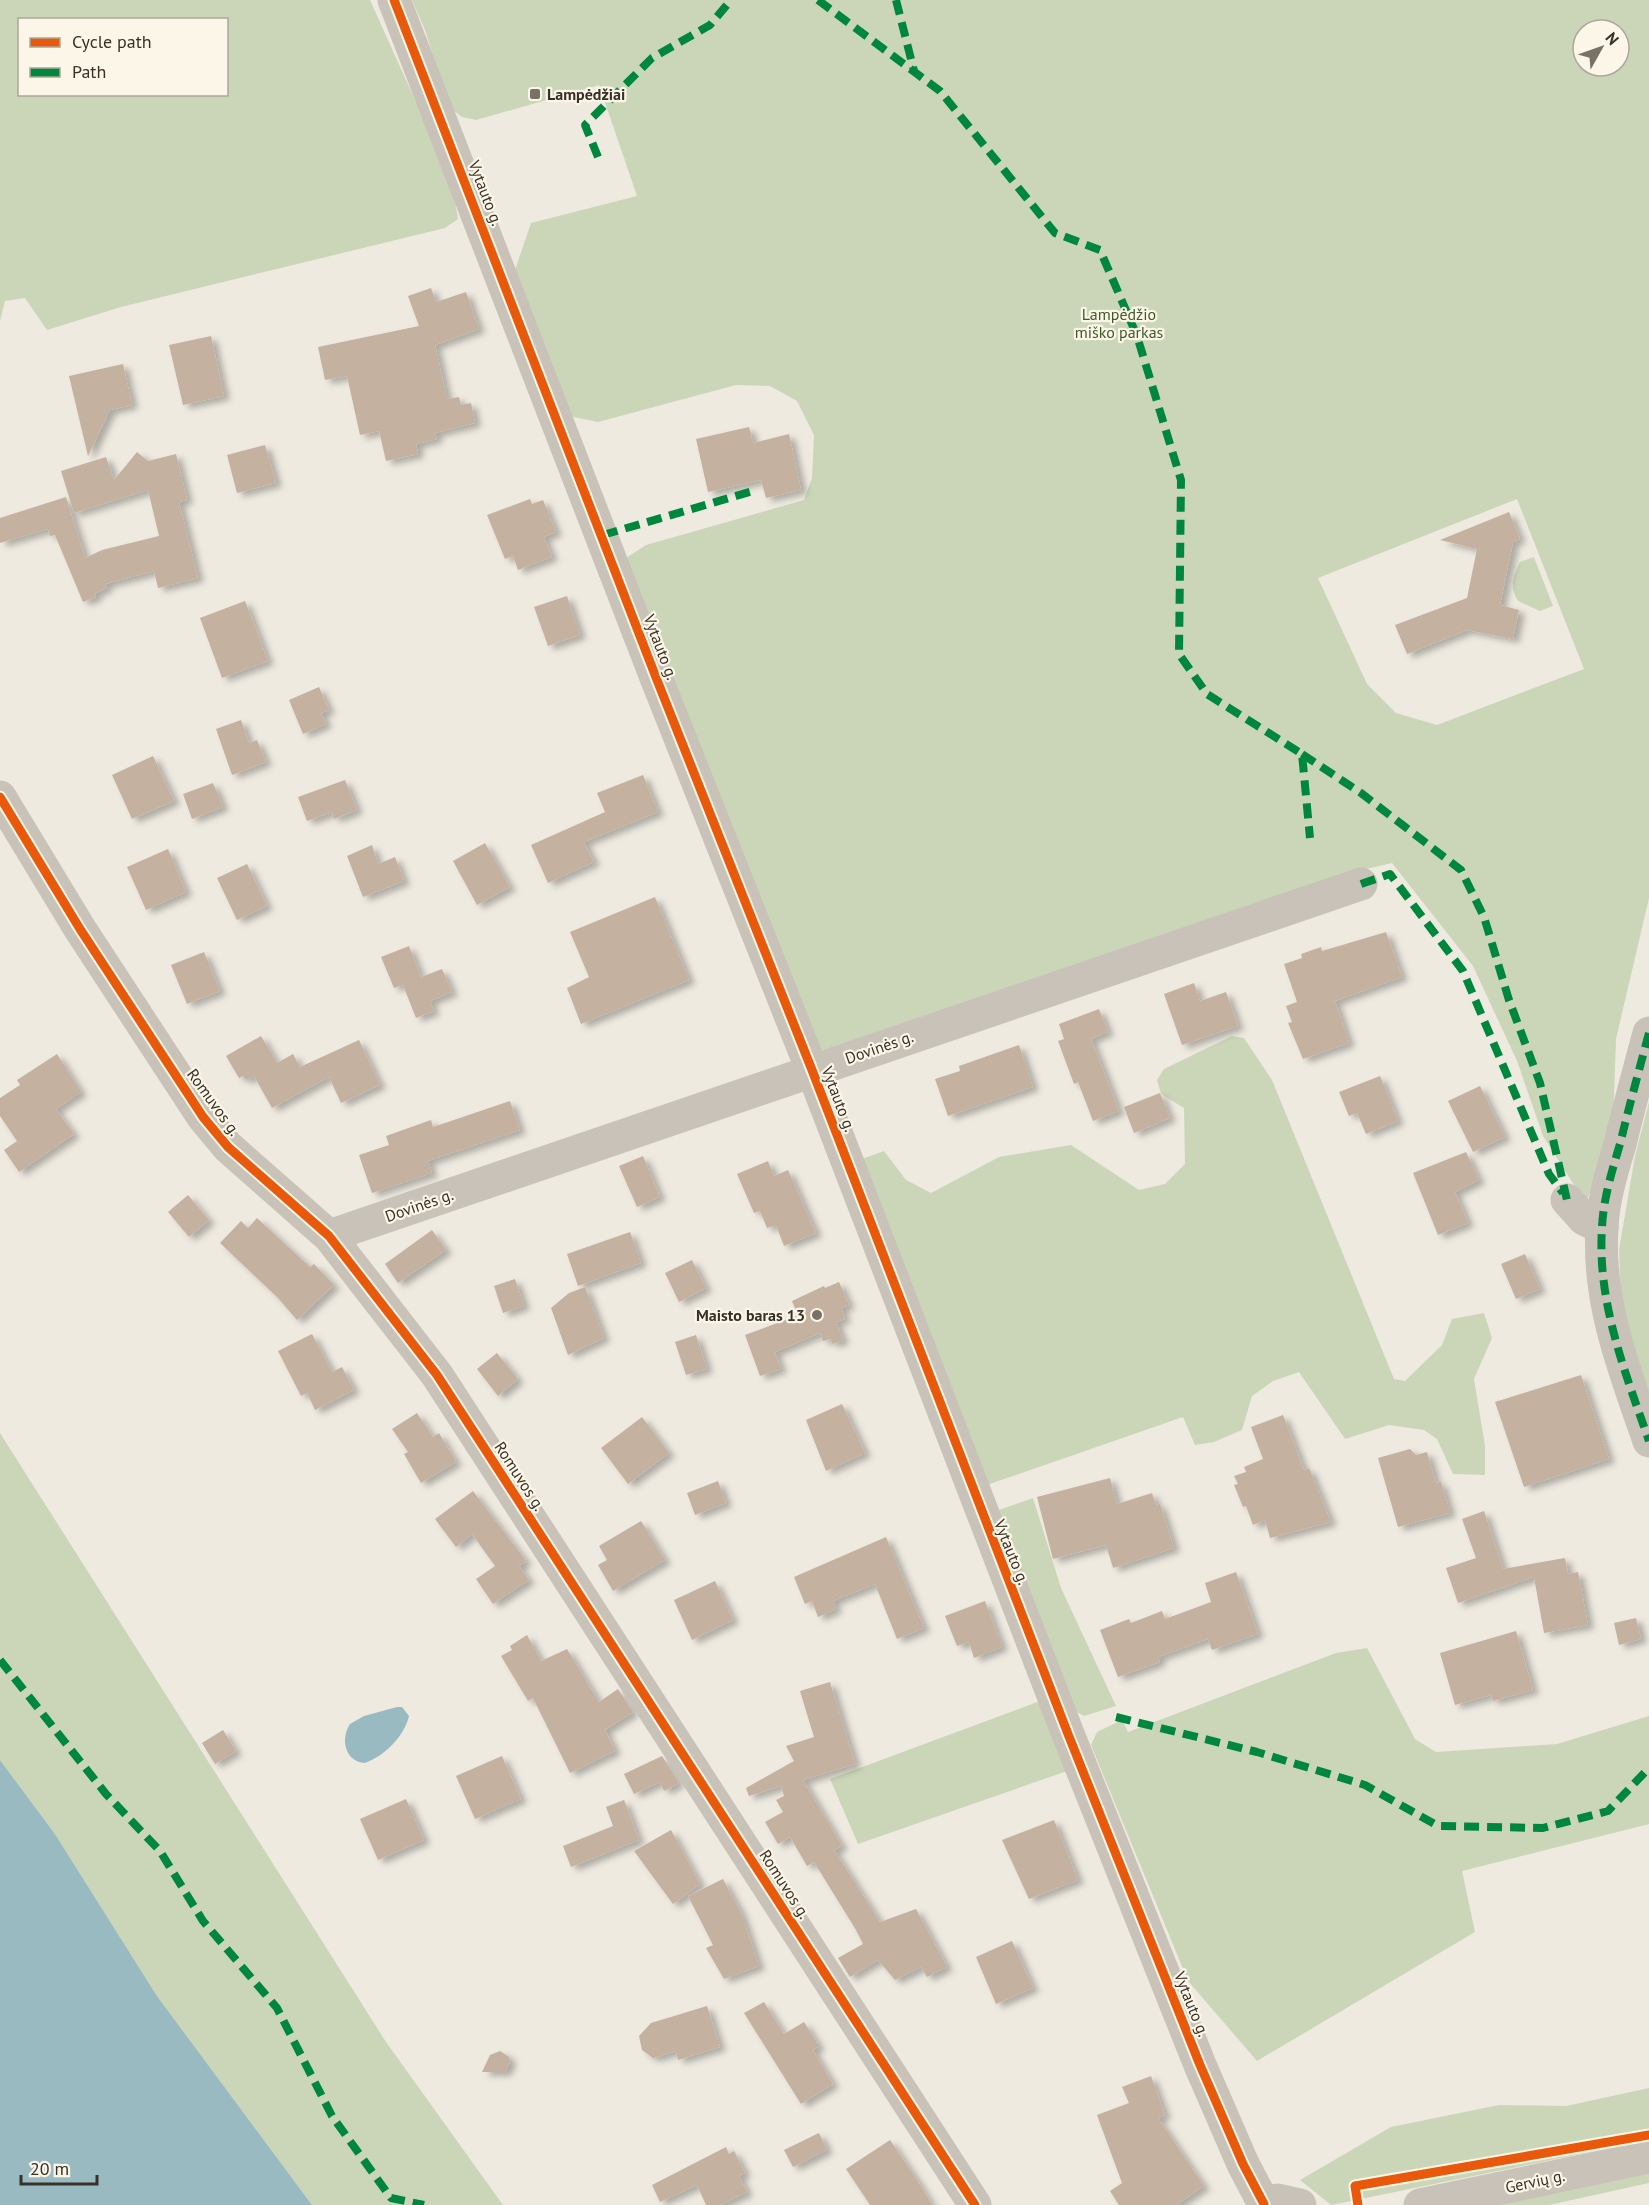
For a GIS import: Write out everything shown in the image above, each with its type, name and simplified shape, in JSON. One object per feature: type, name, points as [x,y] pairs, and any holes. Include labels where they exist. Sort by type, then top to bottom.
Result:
[{"type":"street","name":"Vytauto g.","points":[[394,0],[1108,1836],[1200,2065],[1243,2164],[1264,2205]]},
{"type":"street","name":"Romuvos g.","points":[[0,797],[80,929],[203,1117],[228,1147],[329,1236],[437,1375],[975,2205]]},
{"type":"street","name":"Dovinės g.","points":[[329,1236],[1361,884]]},
{"type":"street","points":[[1649,1033],[1608,1188],[1602,1228],[1602,1265],[1607,1307],[1621,1362],[1649,1440]]},
{"type":"street","points":[[1567,1200],[1584,1219],[1602,1228]]},
{"type":"street","name":"Gervių g.","points":[[1420,2205],[1649,2157]]},
{"type":"street","points":[[1264,2205],[1278,2200],[1300,2205]]},
{"type":"green space","points":[[0,0],[370,0],[451,180],[458,219],[445,228],[121,307],[47,330],[25,298],[5,301],[0,321]]},
{"type":"green space","name":"Lampėdžio miško parkas","points":[[412,0],[1649,0],[1649,898],[1616,1039],[1613,1123],[1586,1204],[1543,1136],[1517,1061],[1473,966],[1392,863],[1332,877],[828,1051],[816,1048],[626,558],[646,545],[804,500],[812,478],[814,435],[797,401],[770,386],[736,385],[598,422],[569,416],[514,273],[531,223],[637,196],[599,85],[476,120],[462,117],[449,107],[425,30]],"holes":[[[1517,499],[1584,669],[1437,725],[1396,713],[1367,684],[1318,578]]]},
{"type":"green space","points":[[1534,557],[1553,606],[1540,611],[1518,601],[1513,586],[1520,562]]},
{"type":"green space","points":[[1232,1036],[1244,1038],[1272,1080],[1394,1379],[1405,1381],[1442,1345],[1452,1319],[1484,1313],[1492,1338],[1474,1379],[1485,1446],[1485,1475],[1453,1474],[1437,1439],[1424,1430],[1389,1425],[1345,1439],[1299,1372],[1273,1381],[1252,1396],[1242,1430],[1214,1442],[1195,1445],[1183,1417],[987,1485],[859,1160],[884,1151],[906,1180],[931,1193],[999,1157],[1071,1145],[1139,1190],[1165,1184],[1185,1164],[1184,1108],[1161,1094],[1157,1080],[1164,1069]]},
{"type":"green space","points":[[1649,1102],[1649,1392],[1622,1324],[1619,1250],[1635,1156]]},
{"type":"green space","points":[[0,1433],[386,2042],[503,2205],[312,2205],[157,1996],[55,1834],[0,1760]]},
{"type":"green space","points":[[1033,1498],[1061,1588],[1116,1706],[1084,1716],[1075,1711],[999,1510]]},
{"type":"green space","points":[[1367,1648],[1415,1739],[1436,1752],[1557,1744],[1649,1716],[1649,1824],[1462,1871],[1475,1932],[1257,2061],[1188,1981],[1091,1745],[1097,1732],[1122,1720],[1128,1732],[1336,1653]]},
{"type":"green space","points":[[1040,1701],[1070,1770],[858,1844],[830,1779]]},
{"type":"green space","points":[[1649,2088],[1649,2140],[1331,2205],[1300,2180],[1391,2127],[1499,2105],[1566,2106]]},
{"type":"green space","points":[[1649,2172],[1649,2183],[1549,2205],[1494,2205]]},
{"type":"water","points":[[402,1707],[409,1716],[398,1738],[386,1751],[372,1760],[365,1763],[353,1759],[345,1743],[350,1724],[364,1716]]},
{"type":"water","points":[[0,1760],[55,1834],[157,1996],[312,2205],[0,2205]]},
{"type":"building","points":[[431,288],[436,302],[466,292],[479,329],[435,345],[447,399],[459,397],[461,405],[471,403],[475,423],[435,433],[437,439],[416,444],[418,454],[386,461],[379,431],[360,435],[347,376],[325,380],[318,347],[419,326],[408,296]]},
{"type":"building","points":[[211,336],[224,396],[183,405],[169,345]]},
{"type":"building","points":[[123,364],[132,405],[110,410],[88,456],[69,376]]},
{"type":"building","points":[[749,427],[753,443],[789,434],[801,490],[766,498],[761,480],[708,492],[696,439]]},
{"type":"building","points":[[265,445],[276,483],[237,493],[227,455]]},
{"type":"building","points":[[137,452],[148,461],[176,454],[187,500],[179,502],[198,578],[158,588],[154,571],[105,584],[107,588],[95,593],[96,597],[83,602],[55,535],[50,536],[48,529],[0,543],[0,518],[66,497],[85,558],[102,550],[159,536],[148,490],[74,513],[61,471],[106,457],[114,480]]},
{"type":"building","points":[[530,499],[532,504],[543,500],[556,532],[544,537],[552,557],[518,570],[513,556],[505,559],[487,515]]},
{"type":"building","points":[[1509,512],[1520,539],[1513,542],[1500,605],[1519,610],[1513,639],[1467,630],[1407,654],[1395,625],[1467,598],[1477,549],[1440,540]]},
{"type":"building","points":[[567,596],[580,635],[548,646],[534,607]]},
{"type":"building","points":[[245,601],[268,661],[222,678],[200,618]]},
{"type":"building","points":[[319,687],[329,710],[321,713],[326,724],[303,734],[289,700]]},
{"type":"building","points":[[241,720],[249,743],[257,740],[266,762],[232,775],[216,729]]},
{"type":"building","points":[[153,756],[174,801],[132,819],[112,775]]},
{"type":"building","points":[[643,775],[658,812],[584,842],[594,862],[548,883],[531,845],[605,812],[597,793]]},
{"type":"building","points":[[345,780],[357,810],[334,819],[332,812],[307,821],[298,797]]},
{"type":"building","points":[[213,783],[223,807],[192,819],[183,794]]},
{"type":"building","points":[[485,843],[510,887],[477,905],[453,861]]},
{"type":"building","points":[[372,845],[378,864],[395,857],[404,881],[363,897],[347,856]]},
{"type":"building","points":[[168,849],[186,892],[146,910],[127,867]]},
{"type":"building","points":[[247,864],[267,906],[237,920],[217,878]]},
{"type":"building","points":[[655,897],[689,980],[581,1024],[567,988],[589,977],[570,932]]},
{"type":"building","points":[[1386,932],[1402,977],[1335,1001],[1349,1043],[1303,1059],[1288,1023],[1292,1022],[1286,1006],[1297,1002],[1284,964],[1302,958],[1301,954],[1321,947],[1322,951]]},
{"type":"building","points":[[409,946],[421,977],[442,969],[452,992],[430,1001],[434,1011],[416,1018],[403,985],[394,988],[381,957]]},
{"type":"building","points":[[204,952],[220,991],[187,1004],[171,965]]},
{"type":"building","points":[[1194,983],[1200,1001],[1226,992],[1238,1026],[1182,1045],[1164,994]]},
{"type":"building","points":[[1099,1009],[1108,1032],[1091,1039],[1119,1111],[1093,1121],[1078,1082],[1074,1084],[1058,1041],[1064,1039],[1059,1024]]},
{"type":"building","points":[[261,1036],[277,1063],[293,1054],[300,1067],[359,1040],[380,1085],[341,1103],[329,1077],[272,1108],[254,1076],[246,1080],[243,1076],[239,1078],[226,1056]]},
{"type":"building","points":[[1019,1045],[1033,1087],[948,1116],[935,1079],[960,1071],[959,1066]]},
{"type":"building","points":[[57,1054],[81,1092],[56,1109],[74,1134],[19,1172],[4,1150],[17,1141],[0,1116],[0,1098],[20,1085],[17,1080]]},
{"type":"building","points":[[1380,1076],[1398,1121],[1366,1134],[1357,1113],[1349,1116],[1339,1092]]},
{"type":"building","points":[[1480,1086],[1505,1137],[1473,1152],[1448,1101]]},
{"type":"building","points":[[1160,1093],[1170,1118],[1134,1133],[1124,1107]]},
{"type":"building","points":[[510,1101],[520,1130],[428,1161],[432,1173],[372,1193],[359,1155],[389,1145],[386,1136],[431,1120],[433,1127]]},
{"type":"building","points":[[1466,1152],[1479,1180],[1455,1192],[1468,1223],[1438,1235],[1413,1173]]},
{"type":"building","points":[[643,1156],[660,1197],[637,1207],[619,1166]]},
{"type":"building","points":[[768,1161],[774,1176],[788,1170],[816,1233],[784,1246],[776,1225],[767,1228],[760,1211],[754,1213],[737,1174]]},
{"type":"building","points":[[188,1195],[209,1220],[189,1237],[168,1212]]},
{"type":"building","points":[[257,1218],[310,1267],[314,1264],[334,1285],[297,1320],[278,1298],[220,1243],[241,1221],[248,1228]]},
{"type":"building","points":[[432,1230],[446,1250],[398,1283],[385,1264]]},
{"type":"building","points":[[630,1232],[641,1263],[578,1286],[567,1254]]},
{"type":"building","points":[[1525,1254],[1540,1289],[1516,1299],[1501,1264]]},
{"type":"building","points":[[692,1260],[706,1288],[679,1302],[665,1273]]},
{"type":"building","points":[[515,1279],[524,1306],[503,1313],[494,1286]]},
{"type":"building","points":[[839,1282],[849,1305],[841,1308],[845,1319],[836,1322],[843,1340],[833,1344],[830,1339],[823,1341],[820,1333],[775,1352],[781,1369],[760,1376],[745,1335],[796,1316],[792,1301],[824,1286],[825,1288]]},
{"type":"building","points":[[585,1287],[604,1338],[568,1355],[551,1308],[569,1293]]},
{"type":"building","points":[[312,1334],[332,1372],[342,1367],[354,1390],[315,1410],[307,1393],[301,1396],[278,1351]]},
{"type":"building","points":[[696,1335],[707,1369],[686,1375],[675,1342]]},
{"type":"building","points":[[497,1353],[518,1379],[498,1396],[477,1369]]},
{"type":"building","points":[[1581,1375],[1609,1459],[1524,1487],[1495,1402]]},
{"type":"building","points":[[842,1404],[865,1453],[826,1471],[806,1420]]},
{"type":"building","points":[[417,1413],[433,1437],[439,1433],[456,1462],[421,1483],[404,1454],[408,1452],[392,1429]]},
{"type":"building","points":[[1283,1415],[1304,1470],[1309,1468],[1331,1522],[1270,1538],[1265,1520],[1253,1525],[1246,1506],[1243,1507],[1234,1485],[1238,1484],[1234,1476],[1246,1472],[1244,1467],[1263,1459],[1251,1427]]},
{"type":"building","points":[[642,1417],[669,1453],[628,1484],[601,1448]]},
{"type":"building","points":[[1410,1449],[1416,1455],[1427,1452],[1436,1483],[1441,1482],[1450,1513],[1398,1527],[1378,1458]]},
{"type":"building","points":[[1110,1478],[1117,1504],[1152,1493],[1156,1505],[1160,1504],[1174,1548],[1113,1568],[1106,1545],[1053,1559],[1037,1497]]},
{"type":"building","points":[[718,1481],[726,1503],[695,1515],[687,1493]]},
{"type":"building","points":[[473,1491],[526,1561],[519,1566],[529,1580],[493,1604],[476,1579],[495,1566],[472,1534],[456,1547],[435,1519]]},
{"type":"building","points":[[1484,1511],[1503,1569],[1565,1558],[1568,1574],[1578,1572],[1588,1625],[1544,1633],[1534,1577],[1458,1603],[1446,1568],[1476,1558],[1462,1519]]},
{"type":"building","points":[[641,1521],[665,1560],[613,1591],[598,1565],[607,1560],[599,1546]]},
{"type":"building","points":[[886,1537],[924,1628],[897,1639],[875,1584],[833,1601],[836,1609],[818,1617],[812,1601],[805,1604],[794,1577]]},
{"type":"building","points":[[1236,1572],[1258,1634],[1212,1650],[1208,1639],[1158,1657],[1160,1662],[1118,1677],[1100,1630],[1129,1619],[1131,1623],[1162,1611],[1165,1619],[1211,1602],[1205,1583]]},
{"type":"building","points":[[715,1581],[733,1620],[692,1640],[674,1600]]},
{"type":"building","points":[[985,1601],[1002,1647],[974,1658],[969,1642],[957,1646],[945,1616]]},
{"type":"building","points":[[1636,1618],[1641,1639],[1619,1645],[1614,1623]]},
{"type":"building","points":[[1516,1631],[1533,1690],[1493,1701],[1491,1695],[1455,1705],[1440,1653]]},
{"type":"building","points":[[527,1635],[541,1661],[567,1649],[599,1702],[618,1689],[633,1712],[605,1730],[615,1751],[570,1773],[533,1698],[528,1701],[501,1656],[512,1650],[510,1646]]},
{"type":"building","points":[[830,1682],[855,1764],[803,1780],[842,1846],[834,1850],[880,1922],[916,1909],[947,1967],[927,1977],[921,1967],[895,1980],[878,1960],[850,1977],[838,1958],[863,1944],[856,1930],[814,1862],[807,1866],[790,1837],[778,1844],[765,1822],[783,1812],[776,1800],[784,1796],[781,1786],[749,1796],[746,1788],[794,1761],[786,1746],[814,1737],[800,1691]]},
{"type":"building","points":[[223,1730],[236,1751],[215,1764],[202,1743]]},
{"type":"building","points":[[502,1756],[521,1799],[475,1819],[456,1776]]},
{"type":"building","points":[[662,1756],[679,1783],[664,1791],[660,1782],[634,1794],[624,1774]]},
{"type":"building","points":[[406,1799],[424,1840],[378,1860],[360,1819]]},
{"type":"building","points":[[624,1800],[639,1840],[571,1867],[563,1846],[613,1826],[606,1807]]},
{"type":"building","points":[[1054,1820],[1078,1880],[1029,1899],[1002,1840]]},
{"type":"building","points":[[671,1830],[700,1884],[673,1904],[634,1851]]},
{"type":"building","points":[[723,1879],[741,1913],[759,1966],[724,1979],[706,1948],[713,1945],[688,1896]]},
{"type":"building","points":[[1012,1941],[1033,1988],[996,2004],[976,1957]]},
{"type":"building","points":[[764,2002],[784,2034],[804,2022],[819,2046],[813,2050],[833,2084],[801,2104],[744,2013]]},
{"type":"building","points":[[707,2006],[720,2047],[678,2060],[676,2051],[653,2058],[642,2050],[639,2036],[651,2023]]},
{"type":"building","points":[[500,2051],[509,2057],[510,2062],[505,2072],[482,2072],[490,2055]]},
{"type":"building","points":[[1151,2076],[1165,2115],[1158,2118],[1204,2186],[1176,2205],[1119,2205],[1110,2191],[1122,2183],[1097,2115],[1129,2103],[1122,2087]]},
{"type":"building","points":[[819,2133],[827,2150],[793,2167],[784,2150]]},
{"type":"building","points":[[890,2140],[932,2205],[870,2205],[846,2169]]},
{"type":"building","points":[[726,2147],[729,2154],[734,2151],[745,2173],[739,2176],[747,2192],[720,2205],[706,2205],[697,2185],[660,2202],[652,2185]]},
{"type":"marked path","points":[[598,157],[585,125],[652,58],[710,25],[731,0]]},
{"type":"marked path","points":[[818,0],[940,91],[1055,233],[1100,250],[1137,336],[1181,480],[1179,654],[1207,694],[1302,754],[1310,838]]},
{"type":"marked path","points":[[896,0],[914,71]]},
{"type":"marked path","points":[[603,535],[753,491]]},
{"type":"marked path","points":[[1302,754],[1361,793],[1461,870],[1484,917],[1509,1000],[1540,1083],[1567,1200]]},
{"type":"marked path","points":[[1361,884],[1390,874],[1463,971],[1549,1174],[1563,1193]]},
{"type":"marked path","points":[[1649,1033],[1606,1196],[1602,1256],[1608,1310],[1622,1363],[1649,1441]]},
{"type":"marked path","points":[[0,1660],[106,1794],[160,1851],[203,1921],[277,2008],[332,2116],[391,2198],[424,2205]]},
{"type":"marked path","points":[[1116,1717],[1257,1752],[1365,1785],[1438,1826],[1543,1828],[1608,1811],[1649,1768]]},
{"type":"cycle path","points":[[394,0],[657,680],[812,1070],[1068,1734],[1200,2065],[1243,2164],[1264,2204]]},
{"type":"cycle path","points":[[0,797],[80,929],[203,1117],[228,1147],[329,1236],[437,1375],[975,2205]]},
{"type":"cycle path","points":[[1358,2205],[1355,2186],[1649,2135]]},
{"type":"place","name":"Lampėdžiai","points":[[535,94]]},
{"type":"place","name":"Maisto baras 13","points":[[817,1315]]}]
